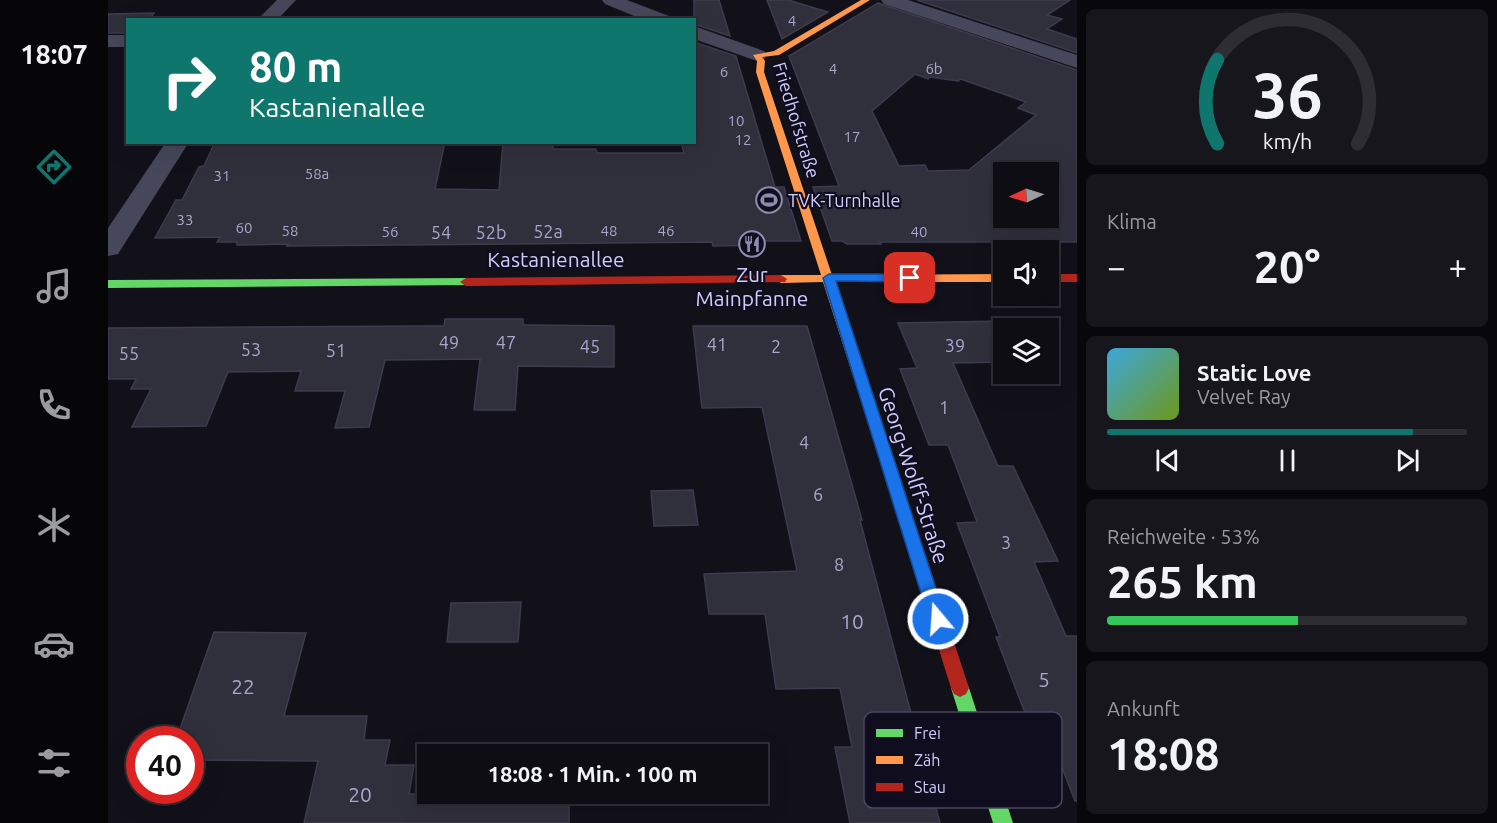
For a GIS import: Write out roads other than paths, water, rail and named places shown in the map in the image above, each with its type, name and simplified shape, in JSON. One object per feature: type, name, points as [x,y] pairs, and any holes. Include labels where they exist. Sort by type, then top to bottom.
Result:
[{"type":"street","points":[[268,18],[286,0]]},
{"type":"street","points":[[611,0],[657,18]]},
{"type":"street","name":"Friedhofstraße","points":[[829,278],[760,72],[761,61],[757,55],[776,53],[866,0]]},
{"type":"street","points":[[890,0],[1077,62]]},
{"type":"street","points":[[696,33],[757,55]]},
{"type":"street","points":[[108,41],[126,41]]},
{"type":"street","points":[[108,248],[176,144]]},
{"type":"street","name":"Georg-Wolff-Straße","points":[[829,278],[968,712]]},
{"type":"street","name":"Kastanienallee","points":[[108,284],[993,278]]},
{"type":"street","points":[[1059,278],[1077,278]]},
{"type":"street","name":"Georg-Wolff-Straße","points":[[998,808],[1003,823]]},
{"type":"place","name":"TVK-Turnhalle","points":[[769,200]]},
{"type":"place","name":"Zur Mainpfanne","points":[[752,244]]}]
